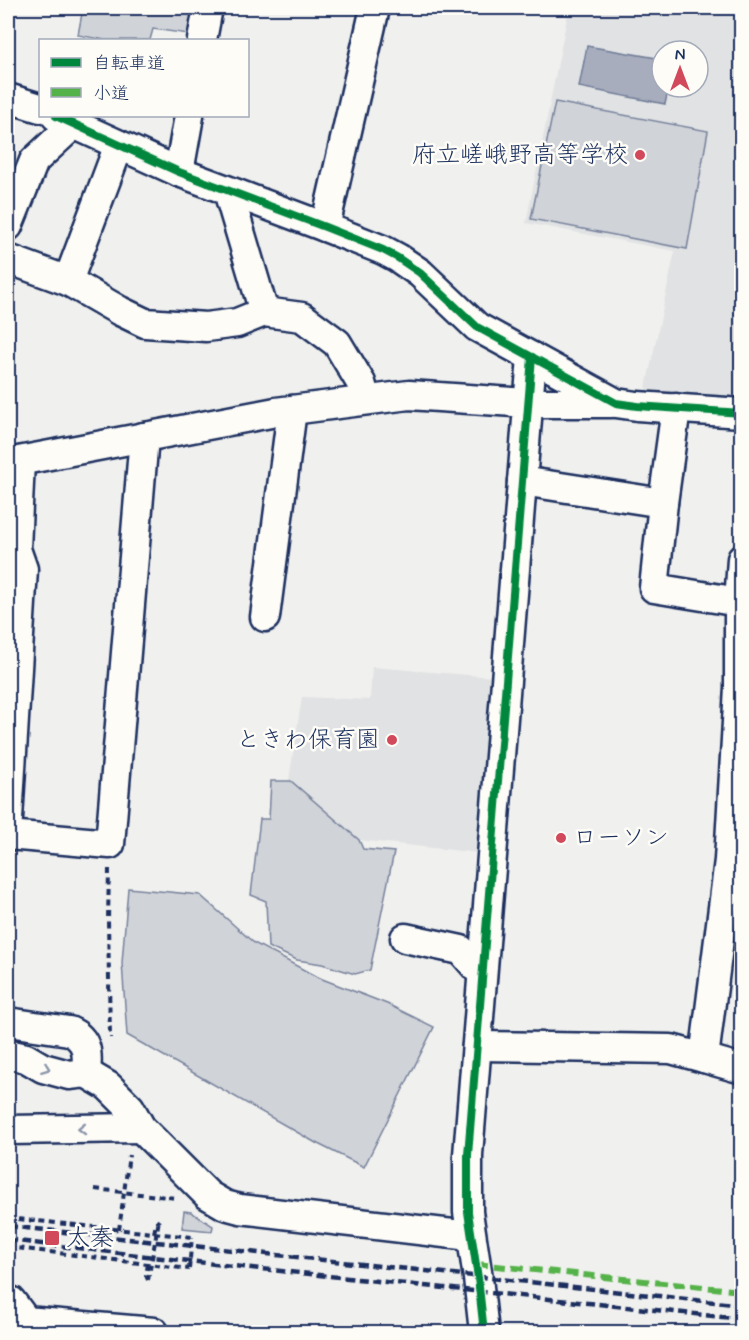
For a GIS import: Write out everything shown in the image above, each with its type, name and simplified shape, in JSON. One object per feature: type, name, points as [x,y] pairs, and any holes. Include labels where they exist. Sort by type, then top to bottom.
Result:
[{"type":"street","points":[[202,39],[208,8]]},
{"type":"street","points":[[325,227],[375,8]]},
{"type":"street","points":[[8,98],[39,108]]},
{"type":"street","points":[[179,172],[189,117]]},
{"type":"street","points":[[8,226],[34,161],[65,120],[179,172],[325,227],[398,258],[420,273],[477,327],[616,403]]},
{"type":"street","points":[[68,281],[119,145]]},
{"type":"street","points":[[228,191],[264,312]]},
{"type":"street","points":[[8,259],[68,281],[145,323],[206,327],[237,323],[264,312],[302,317],[337,343],[361,383],[366,400]]},
{"type":"street","points":[[484,1332],[470,1236],[468,1176],[532,357]]},
{"type":"street","points":[[8,819],[23,569],[16,549],[14,462],[276,412],[409,395],[528,403],[616,403],[741,413]]},
{"type":"street","points":[[676,408],[654,588],[739,602]]},
{"type":"street","points":[[265,616],[292,410]]},
{"type":"street","points":[[8,836],[110,844],[144,437]]},
{"type":"street","points":[[522,481],[663,503]]},
{"type":"street","points":[[704,1058],[735,861],[741,559]]},
{"type":"street","points":[[405,938],[461,950],[482,974]]},
{"type":"street","points":[[8,1022],[76,1034],[85,1045],[88,1059],[86,1072]]},
{"type":"street","points":[[477,1046],[671,1049],[741,1069]]},
{"type":"street","points":[[8,1054],[27,1058],[43,1068],[69,1075],[86,1072],[108,1086],[130,1108],[141,1128],[208,1196],[225,1205],[240,1209],[470,1236]]},
{"type":"street","points":[[8,1130],[141,1128]]},
{"type":"street","points":[[8,1300],[27,1321],[46,1328],[154,1332]]},
{"type":"path","points":[[110,844],[108,920],[110,1041]]},
{"type":"path","points":[[119,1230],[129,1155]]},
{"type":"path","points":[[95,1189],[179,1198]]},
{"type":"path","points":[[8,1218],[192,1237],[189,1269],[8,1247]]},
{"type":"path","points":[[148,1264],[146,1275],[148,1280],[159,1220],[154,1233]]},
{"type":"shaded area","points":[[83,8],[201,8],[196,35],[153,29],[150,39],[100,39],[78,35]]},
{"type":"shaded area","name":"府立嵯峨野高等学校","points":[[569,8],[741,8],[741,405],[644,397],[675,251],[526,223]]},
{"type":"shaded area","points":[[555,102],[708,131],[687,249],[531,219]]},
{"type":"shaded area","name":"ときわ保育園","points":[[372,667],[493,677],[480,853],[359,840],[289,780],[302,697],[370,700]]},
{"type":"shaded area","points":[[271,781],[291,781],[359,840],[363,849],[394,852],[370,970],[355,974],[322,964],[297,960],[268,947],[266,901],[251,895],[260,819],[269,819]]},
{"type":"shaded area","points":[[128,888],[200,895],[254,943],[317,977],[387,1004],[434,1027],[364,1167],[316,1143],[127,1035],[122,963]]},
{"type":"shaded area","points":[[184,1211],[191,1212],[213,1226],[212,1231],[182,1228]]},
{"type":"water","points":[[587,46],[650,57],[650,99],[666,99],[665,104],[579,87]]},
{"type":"railway","points":[[8,1226],[742,1305]]},
{"type":"railway","points":[[8,1240],[223,1265],[742,1319]]},
{"type":"marked path","points":[[476,1264],[742,1291]]},
{"type":"cycle path","points":[[58,117],[179,172],[383,250],[420,273],[477,327],[616,403],[742,413]]},
{"type":"cycle path","points":[[484,1332],[468,1212],[468,1155],[532,357]]},
{"type":"place","name":"府立嵯峨野高等学校","points":[[640,155]]},
{"type":"place","name":"ときわ保育園","points":[[392,740]]},
{"type":"place","name":"ローソン","points":[[561,838]]},
{"type":"place","name":"太秦","points":[[52,1238]]}]
